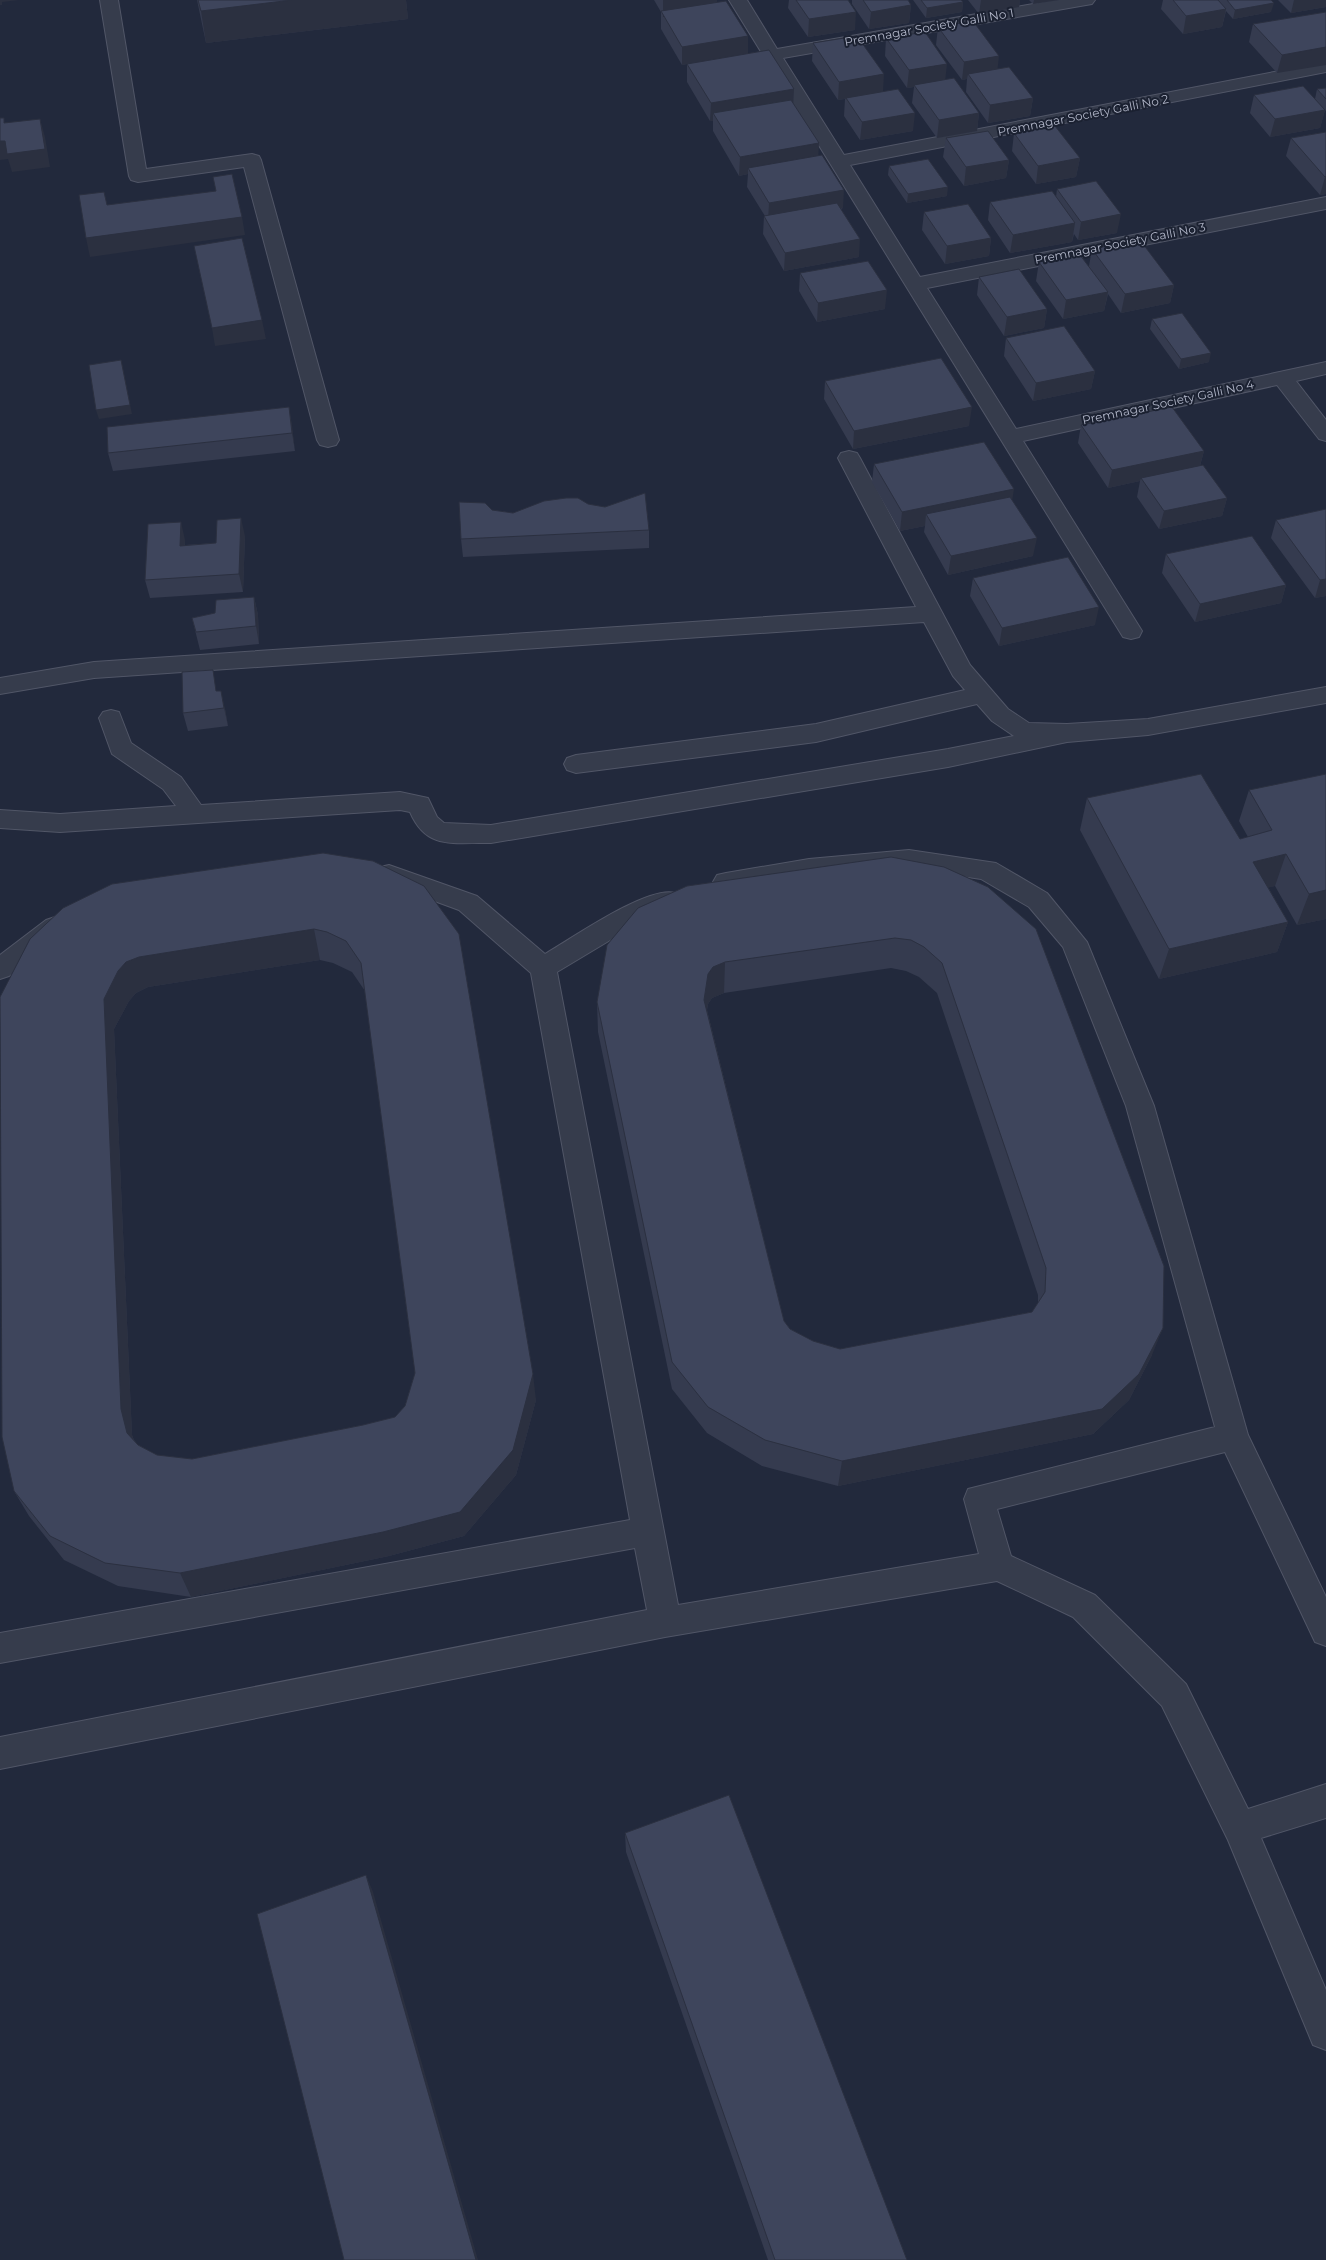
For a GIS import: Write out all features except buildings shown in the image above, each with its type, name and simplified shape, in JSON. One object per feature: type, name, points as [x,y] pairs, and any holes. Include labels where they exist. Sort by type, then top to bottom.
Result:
[{"type":"street","points":[[109,0],[138,176],[252,160],[328,440]]},
{"type":"street","points":[[738,0],[1131,631]]},
{"type":"street","name":"Premnagar Society Galli No 1","points":[[772,55],[1086,0]]},
{"type":"street","name":"Premnagar Society Galli No 2","points":[[839,162],[1326,67]]},
{"type":"street","name":"Premnagar Society Galli No 3","points":[[915,284],[1326,203]]},
{"type":"street","name":"Premnagar Society Galli No 4","points":[[1010,437],[1326,368]]},
{"type":"street","points":[[1282,378],[1326,434]]},
{"type":"street","points":[[849,458],[961,670],[1000,716],[1024,731],[1067,733],[1148,727],[1326,695]]},
{"type":"street","points":[[0,686],[94,670],[932,614]]},
{"type":"street","points":[[576,764],[816,732],[982,694]]},
{"type":"street","points":[[111,718],[120,748],[172,783],[194,814]]},
{"type":"street","points":[[0,819],[60,823],[400,801],[419,804],[428,822],[438,832],[491,834],[889,769],[1067,733]]},
{"type":"street","points":[[543,968],[649,905],[697,889],[809,868],[909,858],[987,870],[1038,900],[1074,942],[1140,1106],[1233,1436],[1326,1632]]},
{"type":"street","points":[[365,871],[384,872],[468,902],[543,968],[665,1622]]},
{"type":"street","points":[[0,969],[47,931],[77,914]]},
{"type":"street","points":[[998,1566],[979,1499],[1233,1436]]},
{"type":"street","points":[[0,1648],[648,1531]]},
{"type":"street","points":[[0,1753],[665,1622],[998,1566],[1084,1606],[1174,1695],[1240,1828],[1318,1994],[1326,2032]]},
{"type":"street","points":[[1240,1828],[1326,1801]]}]
